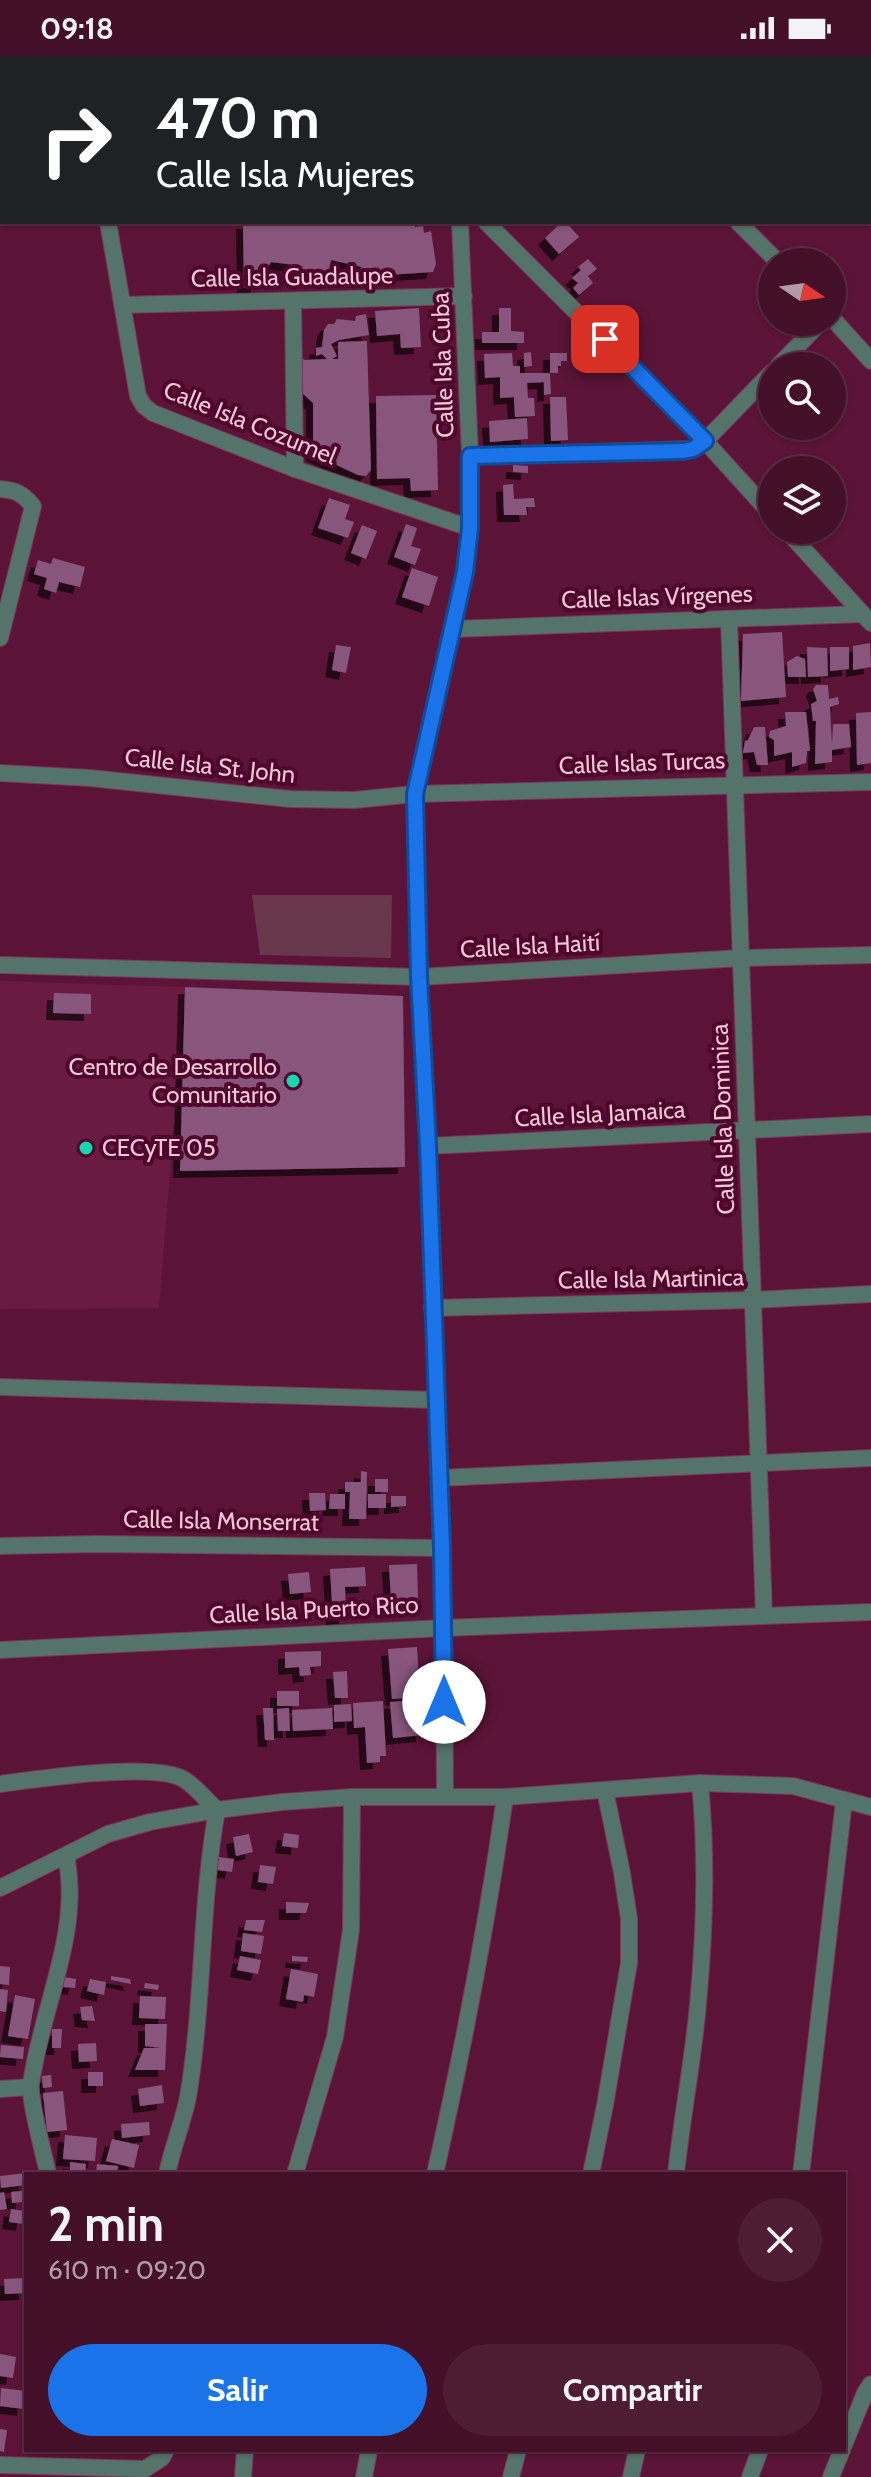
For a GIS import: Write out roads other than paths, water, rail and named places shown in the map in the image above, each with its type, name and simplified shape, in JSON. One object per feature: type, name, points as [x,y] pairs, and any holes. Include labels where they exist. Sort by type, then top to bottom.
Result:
[{"type":"street","name":"Calle Isla Cozumel","points":[[108,224],[138,396],[144,406],[153,413],[295,469],[470,528]]},
{"type":"street","name":"Calle Isla Cuba","points":[[445,1795],[442,1548],[419,977],[415,794],[465,572],[470,528],[460,224]]},
{"type":"street","points":[[488,224],[705,441],[758,500]]},
{"type":"street","points":[[740,224],[764,248]]},
{"type":"street","name":"Calle Isla Guadalupe","points":[[122,305],[464,296]]},
{"type":"street","points":[[293,301],[295,469]]},
{"type":"street","points":[[846,333],[871,361]]},
{"type":"street","points":[[792,352],[807,336]]},
{"type":"street","points":[[470,456],[693,449],[705,441],[758,386]]},
{"type":"street","points":[[0,489],[11,489],[24,495],[33,506],[1,631]]},
{"type":"street","points":[[799,544],[867,618]]},
{"type":"street","name":"Calle Islas Vírgenes","points":[[453,629],[729,619],[867,618]]},
{"type":"street","name":"Calle Isla Dominica","points":[[729,619],[764,1616]]},
{"type":"street","name":"Calle Isla St. John","points":[[0,773],[105,779],[290,799],[354,800],[415,794]]},
{"type":"street","name":"Calle Islas Turcas","points":[[415,794],[871,782]]},
{"type":"street","name":"Calle Isla Haití","points":[[0,965],[419,977],[741,958],[871,955]]},
{"type":"street","name":"Calle Isla Jamaica","points":[[428,1146],[871,1124]]},
{"type":"street","name":"Calle Isla Martinica","points":[[432,1308],[871,1294]]},
{"type":"street","points":[[0,1387],[435,1400]]},
{"type":"street","points":[[439,1478],[871,1458]]},
{"type":"street","name":"Calle Isla Monserrat","points":[[0,1546],[96,1544],[442,1548]]},
{"type":"street","name":"Calle Isla Puerto Rico","points":[[0,1650],[444,1628],[871,1612]]},
{"type":"street","points":[[0,1784],[68,1775],[168,1773],[185,1779],[217,1810]]},
{"type":"street","points":[[676,2172],[698,2004],[705,1901],[700,1783]]},
{"type":"street","points":[[0,1888],[108,1834],[150,1822],[282,1802],[352,1797],[505,1797],[700,1783],[793,1786],[871,1807]]},
{"type":"street","points":[[591,2172],[629,1963],[629,1919],[605,1790]]},
{"type":"street","points":[[296,2172],[335,2037],[351,1930],[352,1797]]},
{"type":"street","points":[[435,2172],[486,1925],[505,1797]]},
{"type":"street","points":[[801,2172],[844,1801]]},
{"type":"street","points":[[168,2172],[187,2100],[205,1945],[209,1857],[217,1810]]},
{"type":"street","points":[[48,2172],[30,2087],[68,1923],[71,1881],[66,1856]]},
{"type":"street","points":[[0,2089],[30,2087]]},
{"type":"street","points":[[846,2441],[869,2391]]},
{"type":"street","points":[[0,2465],[145,2469],[162,2458],[165,2452]]},
{"type":"street","points":[[243,2477],[245,2452]]},
{"type":"street","points":[[364,2477],[369,2452]]},
{"type":"street","points":[[514,2476],[518,2452]]},
{"type":"street","points":[[631,2477],[637,2452]]},
{"type":"street","points":[[750,2477],[759,2452]]},
{"type":"street","points":[[831,2477],[841,2452]]},
{"type":"place","name":"Centro de Desarrollo Comunitario","points":[[293,1081]]},
{"type":"place","name":"CECyTE 05","points":[[86,1148]]}]
